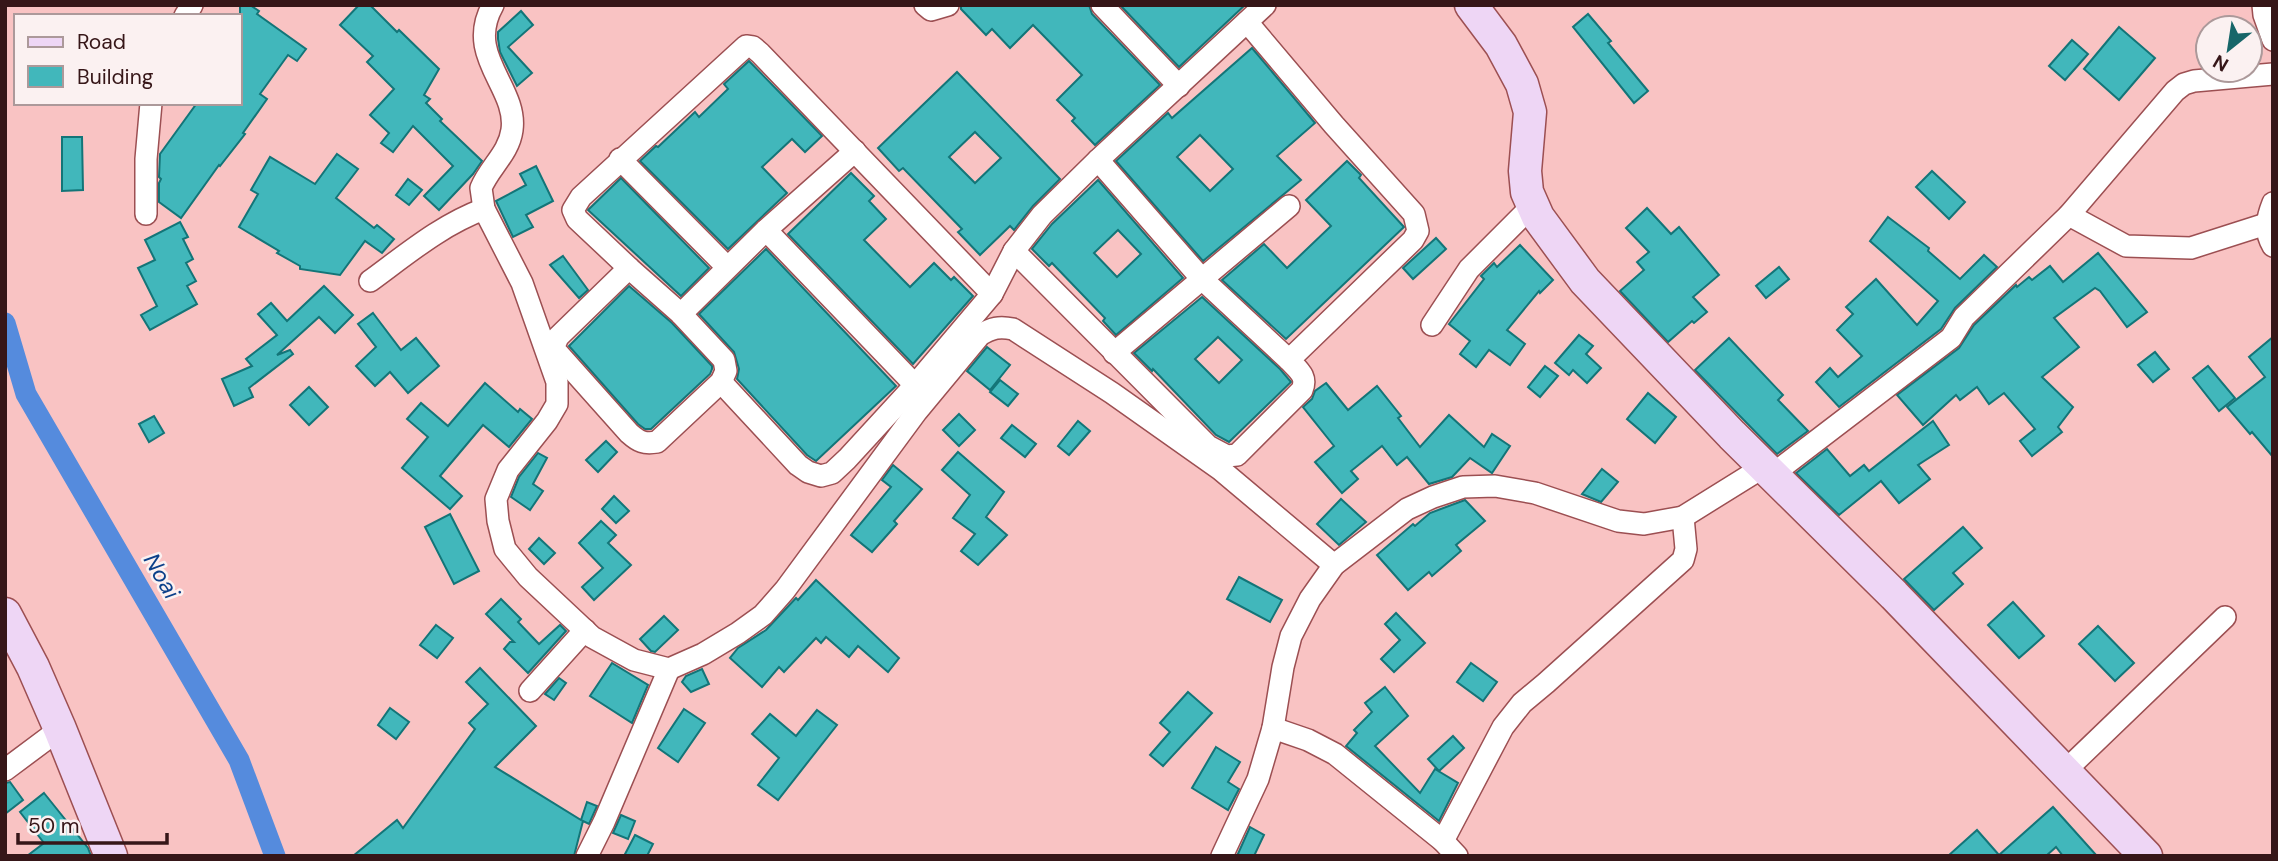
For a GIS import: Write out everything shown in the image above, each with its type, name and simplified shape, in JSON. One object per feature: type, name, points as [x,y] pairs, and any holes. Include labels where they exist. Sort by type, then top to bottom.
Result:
[{"type":"street","points":[[493,5],[485,23],[485,48],[511,111],[512,129],[507,147],[481,188],[484,209],[522,283],[558,382],[559,394],[548,421],[508,470],[496,499],[498,522],[505,549],[528,577],[592,637],[634,660],[669,669],[738,634],[763,615],[785,590],[917,411],[980,335],[993,327],[1013,329],[1112,393],[1221,470],[1334,565]]},
{"type":"street","points":[[925,5],[931,10],[948,5]]},
{"type":"street","points":[[1102,5],[1179,86]]},
{"type":"street","points":[[722,382],[798,465],[821,476],[832,473],[915,385],[992,294],[1014,251],[1042,215],[1265,5]]},
{"type":"street","points":[[1471,5],[1501,45],[1522,84],[1530,112],[1525,171],[1527,192],[1538,217],[1585,281],[1732,435],[2066,770],[2146,856]]},
{"type":"street","points":[[2263,5],[2273,40]]},
{"type":"street","points":[[1247,22],[1414,214],[1418,232],[1413,240],[1289,360]]},
{"type":"street","points":[[629,268],[558,337],[555,350],[629,433],[638,442],[647,444],[657,442],[722,382],[726,371],[724,360],[681,314],[578,219],[573,209],[581,197],[621,159],[746,46],[753,47],[760,53],[992,294]]},
{"type":"street","points":[[1222,856],[1258,779],[1273,728],[1291,636],[1310,599],[1334,565],[1407,509],[1463,487],[1495,486],[1535,493],[1618,521],[1644,524],[1684,517],[1769,470],[1951,338],[1965,317],[2069,215],[2175,91],[2194,81],[2273,74]]},
{"type":"street","points":[[146,214],[151,105]]},
{"type":"street","points":[[681,314],[766,230],[855,151]]},
{"type":"street","points":[[621,159],[727,267]]},
{"type":"street","points":[[1014,251],[1208,446],[1227,456],[1237,455],[1302,390],[1304,375],[1201,278],[1098,160]]},
{"type":"street","points":[[2273,203],[2266,224],[2267,237],[2273,246]]},
{"type":"street","points":[[1432,324],[1469,269],[1533,205]]},
{"type":"street","points":[[1114,353],[1289,206]]},
{"type":"street","points":[[370,281],[438,231],[484,209]]},
{"type":"street","points":[[2069,215],[2126,246],[2191,248],[2266,224]]},
{"type":"street","points":[[766,230],[915,385]]},
{"type":"street","points":[[1273,728],[1308,740],[1335,754],[1450,848],[1503,727],[1522,703],[1683,560],[1686,550],[1684,517]]},
{"type":"street","points":[[5,614],[33,667],[111,856]]},
{"type":"street","points":[[2066,770],[2225,617]]},
{"type":"street","points":[[530,691],[584,630]]},
{"type":"street","points":[[587,856],[669,669]]},
{"type":"street","points":[[5,770],[60,729]]},
{"type":"building","points":[[240,5],[250,5],[259,11],[257,14],[306,49],[297,61],[288,55],[260,94],[267,99],[243,133],[245,134],[181,218],[159,202],[160,154],[196,105],[242,105]]},
{"type":"building","points":[[359,5],[370,5],[439,69],[424,95],[430,99],[426,103],[442,119],[440,121],[482,161],[439,210],[424,196],[453,166],[413,126],[393,152],[381,143],[389,133],[370,115],[394,89],[367,62],[373,56],[340,25]]},
{"type":"building","points":[[961,5],[1089,5],[1092,14],[1160,85],[1095,145],[1072,121],[1075,118],[1057,100],[1082,75],[1033,25],[1010,48],[992,29],[986,35],[961,9]]},
{"type":"building","points":[[1120,5],[1245,5],[1179,67]]},
{"type":"building","points":[[521,11],[533,25],[508,47],[532,73],[517,86],[500,52],[498,32]]},
{"type":"building","points":[[1588,14],[1648,91],[1634,103],[1573,27]]},
{"type":"building","points":[[2119,27],[2155,58],[2119,100],[2084,69]]},
{"type":"building","points":[[2072,40],[2088,54],[2065,80],[2049,66]]},
{"type":"building","points":[[1252,48],[1315,123],[1277,156],[1301,180],[1203,261],[1116,161],[1168,113],[1172,118]],"holes":[[[1200,135],[1233,169],[1210,191],[1177,157]]]},
{"type":"building","points":[[749,61],[822,136],[805,152],[792,139],[762,167],[787,193],[728,249],[640,161],[695,112],[699,117],[728,89],[724,84]]},
{"type":"building","points":[[957,72],[1060,179],[1014,230],[1010,226],[980,255],[958,232],[962,229],[903,168],[899,171],[878,148]],"holes":[[[975,132],[1001,158],[975,183],[949,157]]]},
{"type":"building","points":[[62,137],[82,137],[83,190],[62,191]]},
{"type":"building","points":[[337,154],[358,169],[336,198],[374,228],[377,225],[394,239],[382,253],[365,241],[340,275],[300,269],[300,266],[277,253],[279,251],[239,227],[258,194],[251,190],[270,157],[315,184]]},
{"type":"building","points":[[1347,161],[1404,227],[1286,339],[1222,280],[1264,244],[1287,268],[1331,226],[1306,200]]},
{"type":"building","points":[[536,166],[553,201],[526,215],[533,227],[513,237],[496,201],[526,185],[520,174]]},
{"type":"building","points":[[1932,171],[1965,202],[1949,219],[1916,187]]},
{"type":"building","points":[[851,173],[874,196],[869,201],[886,219],[864,240],[910,287],[934,263],[951,280],[954,277],[973,296],[913,364],[788,234]]},
{"type":"building","points":[[621,178],[709,268],[681,296],[588,210]]},
{"type":"building","points":[[408,179],[422,190],[409,205],[396,195]]},
{"type":"building","points":[[1098,180],[1183,278],[1116,335],[1103,321],[1105,318],[1052,263],[1049,266],[1032,249],[1052,224]],"holes":[[[1118,230],[1141,254],[1117,277],[1094,253]]]},
{"type":"building","points":[[1647,208],[1671,234],[1679,227],[1719,275],[1693,297],[1707,312],[1668,342],[1620,291],[1644,270],[1637,262],[1649,252],[1626,228]]},
{"type":"building","points":[[1888,217],[1929,248],[1928,251],[1960,279],[1984,255],[1997,267],[1955,308],[1941,329],[1839,407],[1816,382],[1830,368],[1838,377],[1862,356],[1837,330],[1853,314],[1846,307],[1876,279],[1917,325],[1938,301],[1870,241]]},
{"type":"building","points":[[180,222],[188,237],[183,239],[193,259],[186,263],[196,281],[187,286],[197,304],[150,330],[141,315],[157,306],[138,268],[155,260],[145,240]]},
{"type":"building","points":[[1436,238],[1446,249],[1413,279],[1403,268]]},
{"type":"building","points":[[1520,245],[1553,280],[1540,293],[1539,291],[1507,330],[1525,344],[1510,365],[1489,350],[1476,367],[1460,354],[1470,341],[1449,324],[1484,279],[1481,276],[1494,263],[1497,267]]},
{"type":"building","points":[[766,249],[896,386],[816,461],[807,455],[737,379],[739,369],[734,352],[699,314]]},
{"type":"building","points":[[2098,253],[2147,312],[2127,327],[2095,288],[2054,318],[2079,347],[2042,377],[2073,407],[2058,427],[2062,432],[2032,456],[2020,441],[2035,429],[2004,393],[1989,404],[1977,387],[1960,400],[1956,395],[1923,425],[1897,395],[1959,348],[1974,325],[2016,285],[2017,287],[2029,277],[2032,280],[2050,266],[2063,282]]},
{"type":"building","points":[[563,256],[588,290],[579,298],[550,265]]},
{"type":"building","points":[[1779,267],[1789,279],[1766,298],[1756,286]]},
{"type":"building","points":[[324,286],[353,315],[335,333],[319,317],[277,355],[290,350],[293,354],[249,388],[253,397],[234,406],[222,379],[252,366],[246,359],[277,335],[258,314],[271,303],[287,321]]},
{"type":"building","points":[[629,286],[672,323],[712,366],[710,374],[651,429],[645,429],[638,424],[569,346]]},
{"type":"building","points":[[1202,297],[1291,382],[1229,442],[1216,435],[1153,369],[1152,371],[1134,353]],"holes":[[[1218,337],[1242,360],[1219,383],[1195,359]]]},
{"type":"building","points":[[373,313],[401,350],[416,338],[439,366],[408,393],[390,372],[375,386],[356,366],[376,347],[358,324]]},
{"type":"building","points":[[1579,335],[1593,346],[1586,354],[1601,368],[1587,383],[1573,370],[1569,375],[1555,363]]},
{"type":"building","points":[[2273,337],[2273,457],[2227,407],[2265,377],[2249,357]]},
{"type":"building","points":[[1729,338],[1783,395],[1778,400],[1808,431],[1777,454],[1695,370]]},
{"type":"building","points":[[987,347],[1010,365],[990,390],[967,371]]},
{"type":"building","points":[[2155,352],[2169,369],[2153,382],[2138,365]]},
{"type":"building","points":[[1545,366],[1558,376],[1540,397],[1528,387]]},
{"type":"building","points":[[2208,366],[2235,398],[2219,411],[2193,378]]},
{"type":"building","points":[[1000,380],[1018,394],[1008,406],[990,392]]},
{"type":"building","points":[[485,383],[518,412],[520,409],[532,419],[509,447],[483,425],[440,476],[462,496],[450,509],[402,468],[428,437],[407,419],[421,403],[448,426]]},
{"type":"building","points":[[1326,383],[1348,410],[1377,386],[1401,416],[1398,418],[1420,447],[1449,415],[1484,447],[1492,434],[1510,446],[1492,473],[1470,458],[1452,477],[1429,484],[1407,457],[1397,465],[1382,446],[1351,471],[1358,479],[1342,493],[1315,462],[1334,446],[1303,407],[1312,399],[1315,391]]},
{"type":"building","points":[[309,387],[328,407],[309,425],[290,405]]},
{"type":"building","points":[[1648,393],[1676,417],[1655,443],[1627,419]]},
{"type":"building","points":[[959,414],[975,430],[959,446],[943,430]]},
{"type":"building","points":[[154,416],[164,433],[149,442],[139,424]]},
{"type":"building","points":[[1078,421],[1090,431],[1069,455],[1058,446]]},
{"type":"building","points":[[1933,421],[1949,445],[1918,465],[1930,479],[1899,503],[1881,481],[1839,515],[1796,473],[1827,449],[1850,476],[1864,465],[1869,471]]},
{"type":"building","points":[[1012,425],[1036,444],[1025,457],[1001,438]]},
{"type":"building","points":[[606,441],[617,452],[598,472],[586,460]]},
{"type":"building","points":[[958,452],[1004,492],[986,517],[1007,535],[978,565],[961,551],[975,534],[953,518],[970,495],[942,470]]},
{"type":"building","points":[[538,453],[547,458],[533,484],[543,491],[530,510],[511,497],[519,477]]},
{"type":"building","points":[[893,465],[922,489],[894,521],[897,524],[872,552],[851,535],[891,487],[882,480]]},
{"type":"building","points":[[1602,469],[1618,482],[1601,502],[1582,494]]},
{"type":"building","points":[[614,496],[629,511],[616,523],[602,509]]},
{"type":"building","points":[[1341,499],[1366,522],[1339,545],[1317,524]]},
{"type":"building","points":[[1465,500],[1485,521],[1456,545],[1461,551],[1432,576],[1429,572],[1408,590],[1377,555],[1430,513]]},
{"type":"building","points":[[450,514],[479,571],[454,584],[425,527]]},
{"type":"building","points":[[601,521],[616,535],[608,543],[631,565],[594,600],[582,587],[603,568],[579,543]]},
{"type":"building","points":[[1963,527],[1982,548],[1953,573],[1963,584],[1934,610],[1904,579]]},
{"type":"building","points":[[539,538],[555,553],[544,564],[529,549]]},
{"type":"building","points":[[1239,577],[1282,600],[1270,622],[1227,599]]},
{"type":"building","points":[[816,580],[899,658],[888,672],[858,646],[849,657],[826,637],[821,643],[816,638],[784,672],[779,667],[762,687],[730,658],[738,648],[766,630]]},
{"type":"building","points":[[501,599],[521,619],[518,622],[539,644],[560,625],[566,631],[528,673],[504,649],[510,642],[514,642],[486,614]]},
{"type":"building","points":[[2013,602],[2044,636],[2019,658],[1988,625]]},
{"type":"building","points":[[1396,613],[1425,643],[1394,672],[1381,659],[1400,640],[1385,624]]},
{"type":"building","points":[[664,616],[678,630],[655,652],[651,651],[640,639]]},
{"type":"building","points":[[436,625],[453,638],[437,658],[420,645]]},
{"type":"building","points":[[2098,626],[2134,663],[2115,681],[2079,644]]},
{"type":"building","points":[[612,663],[648,685],[632,723],[590,696]]},
{"type":"building","points":[[1471,663],[1497,682],[1483,701],[1457,682]]},
{"type":"building","points":[[480,668],[536,726],[495,767],[581,820],[587,802],[597,806],[589,824],[583,821],[574,856],[353,856],[397,820],[403,828],[475,729],[469,723],[488,704],[466,682]]},
{"type":"building","points":[[702,669],[709,684],[691,692],[682,682],[686,676]]},
{"type":"building","points":[[559,678],[566,683],[554,700],[545,694]]},
{"type":"building","points":[[1385,687],[1408,716],[1375,746],[1420,793],[1435,769],[1458,783],[1439,821],[1346,746],[1357,733],[1354,730],[1372,712],[1365,703]]},
{"type":"building","points":[[1188,692],[1212,713],[1163,766],[1150,755],[1170,732],[1160,723]]},
{"type":"building","points":[[390,708],[409,722],[396,739],[378,725]]},
{"type":"building","points":[[684,709],[705,723],[678,762],[658,748]]},
{"type":"building","points":[[817,710],[837,725],[778,800],[758,785],[779,758],[752,734],[770,714],[796,736]]},
{"type":"building","points":[[1453,736],[1464,748],[1439,771],[1428,759]]},
{"type":"building","points":[[1216,747],[1240,762],[1228,782],[1239,789],[1228,810],[1192,788]]},
{"type":"building","points":[[10,782],[23,800],[5,814],[5,783]]},
{"type":"building","points":[[44,793],[88,848],[91,856],[27,856],[44,843],[20,812]]},
{"type":"building","points":[[2053,807],[2097,856],[2063,856],[2056,847],[2046,856],[1948,856],[1977,830],[1999,855]]},
{"type":"building","points":[[621,815],[635,821],[628,839],[613,833]]},
{"type":"building","points":[[1250,827],[1264,835],[1254,856],[1237,856]]},
{"type":"building","points":[[635,835],[653,844],[647,856],[624,856]]},
{"type":"waterway","name":"Noai","points":[[5,323],[26,394],[239,760],[275,856]]}]
